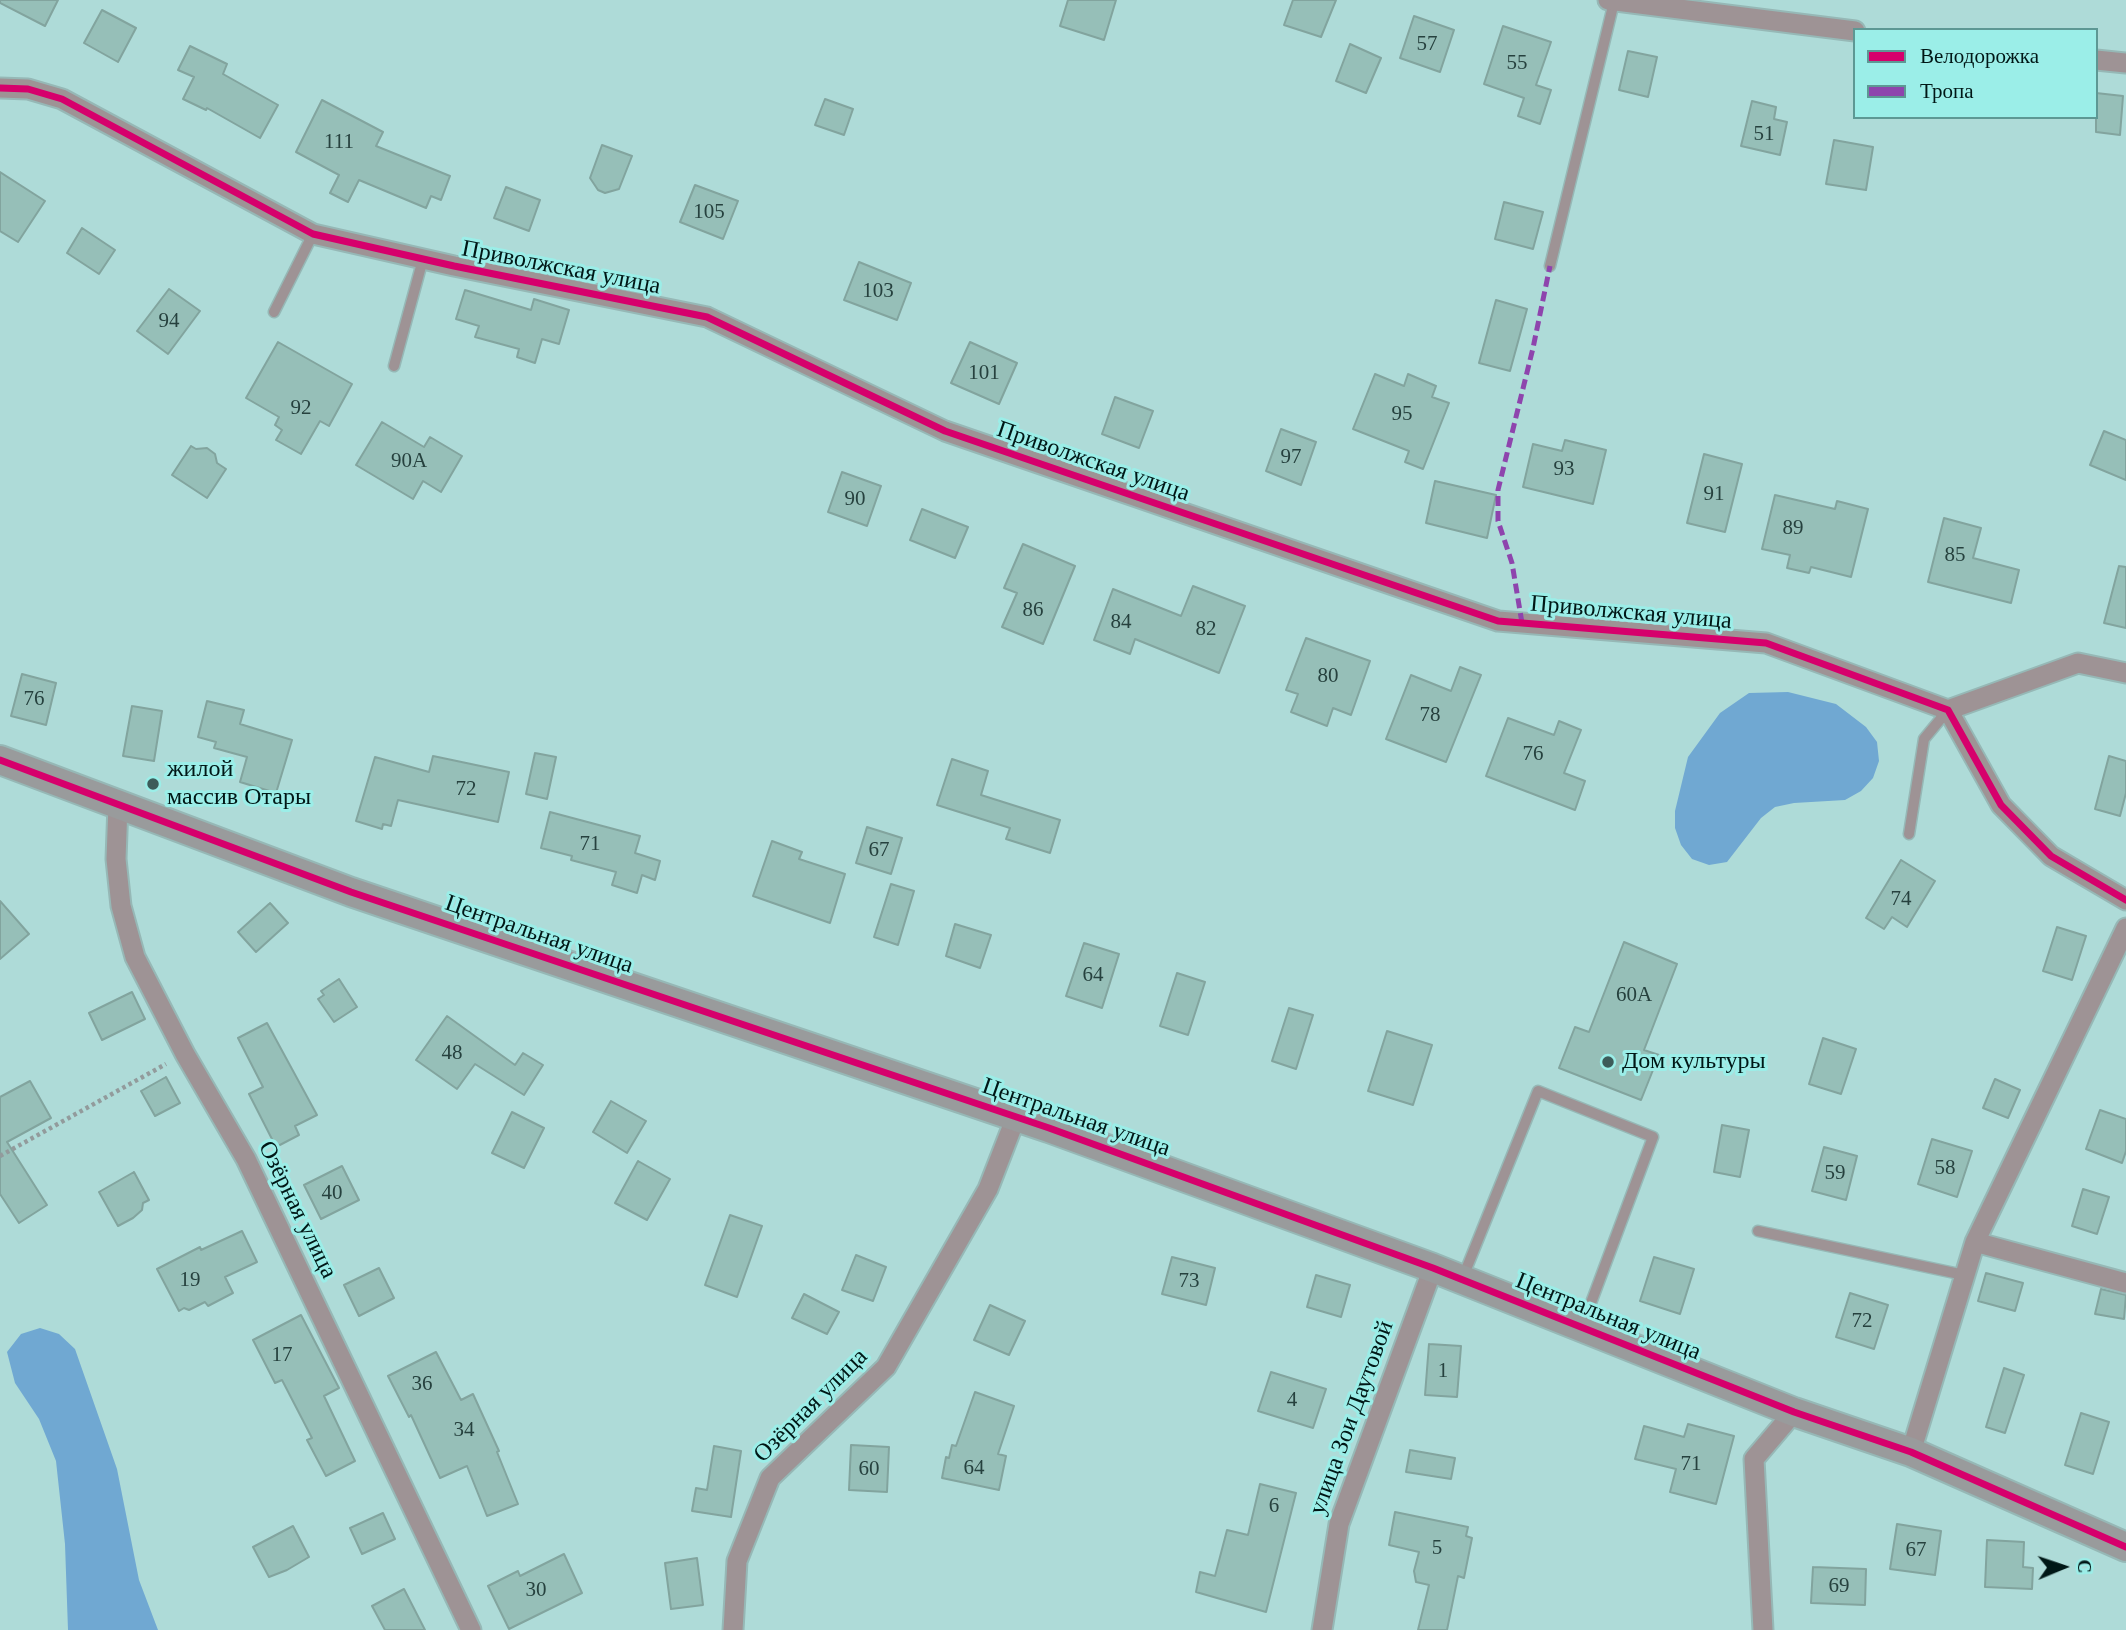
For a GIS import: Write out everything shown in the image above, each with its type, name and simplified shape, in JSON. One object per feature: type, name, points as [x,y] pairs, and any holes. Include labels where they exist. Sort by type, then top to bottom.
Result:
[{"type":"street","points":[[1611,1],[1853,31]]},
{"type":"street","points":[[2098,60],[2126,63]]},
{"type":"street","name":"Приволжская улица","points":[[0,88],[28,89],[62,99],[313,234],[707,317],[945,431],[1498,621],[1766,643],[1948,710]]},
{"type":"street","points":[[2126,673],[2078,663],[1948,710],[2001,805],[2051,856],[2126,900]]},
{"type":"street","name":"Центральная улица","points":[[0,760],[351,892],[1016,1117],[1433,1268],[1794,1412],[1911,1452],[2126,1547]]},
{"type":"street","name":"Озёрная улица","points":[[118,805],[116,859],[121,906],[135,957],[185,1054],[246,1158],[471,1630]]},
{"type":"street","points":[[1911,1452],[1975,1242],[2126,929]]},
{"type":"street","name":"Озёрная улица","points":[[733,1630],[737,1561],[770,1478],[886,1367],[988,1188],[1016,1117]]},
{"type":"street","points":[[1975,1242],[2126,1283]]},
{"type":"street","name":"улица Зои Даутовой","points":[[1322,1630],[1339,1524],[1433,1268]]},
{"type":"street","points":[[1763,1630],[1754,1459],[1794,1412]]},
{"type":"lane","points":[[1550,266],[1611,1]]},
{"type":"lane","points":[[274,312],[313,234]]},
{"type":"lane","points":[[394,366],[424,259]]},
{"type":"lane","points":[[1909,834],[1924,739],[1948,710]]},
{"type":"lane","points":[[1462,1279],[1538,1091],[1564,1101],[1653,1137],[1582,1327]]},
{"type":"lane","points":[[1758,1231],[1964,1275]]},
{"type":"path","points":[[0,1156],[185,1054]]},
{"type":"water","points":[[1788,692],[1836,704],[1866,727],[1877,742],[1879,761],[1873,778],[1861,791],[1845,800],[1775,807],[1761,818],[1727,862],[1709,865],[1692,859],[1681,845],[1675,828],[1675,811],[1688,757],[1720,713],[1749,693]]},
{"type":"water","points":[[40,1328],[59,1334],[75,1349],[117,1469],[139,1580],[158,1630],[68,1630],[65,1544],[56,1461],[39,1419],[15,1383],[7,1352],[21,1334]]},
{"type":"building","points":[[0,0],[58,0],[45,26],[0,3]]},
{"type":"building","points":[[1068,0],[1116,0],[1104,40],[1060,26]]},
{"type":"building","points":[[1293,0],[1336,0],[1321,37],[1284,25]]},
{"type":"building","points":[[102,10],[136,28],[118,62],[84,43]]},
{"type":"building","points":[[1414,16],[1454,30],[1440,72],[1400,58]]},
{"type":"building","points":[[1503,26],[1551,42],[1536,85],[1551,90],[1540,124],[1518,116],[1524,98],[1484,84]]},
{"type":"building","points":[[1350,44],[1381,58],[1366,93],[1336,81]]},
{"type":"building","points":[[190,46],[227,64],[223,74],[278,105],[260,138],[207,108],[206,110],[183,99],[194,77],[178,70]]},
{"type":"building","points":[[1628,51],[1657,57],[1648,97],[1619,90]]},
{"type":"building","points":[[2098,93],[2123,96],[2120,135],[2096,132]]},
{"type":"building","points":[[825,99],[853,109],[844,135],[815,125]]},
{"type":"building","points":[[322,100],[383,132],[376,146],[450,176],[441,200],[431,196],[426,208],[359,180],[348,202],[330,193],[339,175],[296,152]]},
{"type":"building","points":[[1752,101],[1776,107],[1774,119],[1787,122],[1780,155],[1741,146]]},
{"type":"building","points":[[1834,140],[1873,147],[1866,190],[1826,184]]},
{"type":"building","points":[[602,145],[632,156],[619,189],[605,193],[598,190],[590,178]]},
{"type":"building","points":[[0,172],[45,201],[18,242],[0,231]]},
{"type":"building","points":[[695,185],[738,201],[723,239],[680,222]]},
{"type":"building","points":[[506,187],[540,200],[529,231],[494,218]]},
{"type":"building","points":[[1504,202],[1543,212],[1533,249],[1495,239]]},
{"type":"building","points":[[82,228],[115,250],[99,274],[67,253]]},
{"type":"building","points":[[859,262],[911,283],[897,320],[844,300]]},
{"type":"building","points":[[169,289],[200,311],[168,354],[137,331]]},
{"type":"building","points":[[465,290],[531,310],[534,299],[569,310],[559,344],[542,339],[535,363],[517,357],[519,349],[475,337],[479,326],[456,319]]},
{"type":"building","points":[[1496,300],[1527,309],[1510,371],[1479,363]]},
{"type":"building","points":[[278,342],[352,384],[329,426],[320,421],[301,454],[276,440],[282,430],[275,425],[279,417],[246,398]]},
{"type":"building","points":[[970,342],[1017,363],[999,404],[951,383]]},
{"type":"building","points":[[1375,374],[1404,386],[1408,374],[1436,386],[1432,397],[1449,403],[1423,469],[1405,462],[1409,451],[1353,429]]},
{"type":"building","points":[[1115,397],[1153,411],[1139,448],[1102,434]]},
{"type":"building","points":[[382,422],[424,447],[430,437],[462,456],[441,492],[423,481],[413,499],[356,465]]},
{"type":"building","points":[[1281,429],[1316,442],[1301,485],[1266,471]]},
{"type":"building","points":[[2104,431],[2126,440],[2126,480],[2090,465]]},
{"type":"building","points":[[1565,440],[1606,450],[1593,504],[1523,487],[1533,444],[1562,451]]},
{"type":"building","points":[[191,446],[196,449],[207,448],[215,454],[217,463],[226,469],[207,498],[172,475]]},
{"type":"building","points":[[1704,454],[1742,464],[1725,532],[1687,523]]},
{"type":"building","points":[[842,472],[881,486],[867,526],[828,512]]},
{"type":"building","points":[[1435,481],[1496,495],[1487,538],[1426,523]]},
{"type":"building","points":[[1775,495],[1835,509],[1837,501],[1868,509],[1851,577],[1811,567],[1809,573],[1787,568],[1790,555],[1762,549]]},
{"type":"building","points":[[922,509],[968,527],[955,558],[910,540]]},
{"type":"building","points":[[1944,518],[1981,528],[1973,558],[2019,570],[2011,603],[1928,582]]},
{"type":"building","points":[[1023,544],[1075,566],[1043,644],[1002,627],[1017,593],[1004,588]]},
{"type":"building","points":[[2119,566],[2126,567],[2126,628],[2104,623]]},
{"type":"building","points":[[1193,586],[1245,606],[1219,673],[1135,639],[1130,654],[1094,640],[1113,589],[1181,616]]},
{"type":"building","points":[[1306,638],[1370,661],[1351,715],[1333,708],[1327,726],[1291,712],[1298,694],[1286,690]]},
{"type":"building","points":[[1460,667],[1481,675],[1446,762],[1386,739],[1411,675],[1451,691]]},
{"type":"building","points":[[22,674],[56,683],[46,725],[11,716]]},
{"type":"building","points":[[207,701],[244,710],[240,724],[292,740],[276,793],[240,782],[247,757],[214,748],[216,742],[198,737]]},
{"type":"building","points":[[132,706],[162,711],[154,761],[123,756]]},
{"type":"building","points":[[1508,718],[1554,735],[1559,721],[1581,730],[1564,773],[1585,781],[1575,810],[1486,776]]},
{"type":"building","points":[[535,753],[556,757],[547,799],[526,794]]},
{"type":"building","points":[[433,756],[509,772],[498,822],[398,800],[391,826],[383,824],[382,829],[356,821],[375,757],[429,772]]},
{"type":"building","points":[[2109,756],[2126,761],[2126,793],[2120,816],[2095,809]]},
{"type":"building","points":[[952,759],[988,771],[981,795],[1060,820],[1050,853],[1006,839],[1010,828],[937,805]]},
{"type":"building","points":[[550,812],[640,836],[635,853],[660,861],[655,880],[642,875],[637,893],[612,885],[616,872],[571,860],[572,856],[541,848]]},
{"type":"building","points":[[867,827],[902,838],[891,874],[856,863]]},
{"type":"building","points":[[772,841],[802,852],[799,859],[845,874],[830,923],[753,896]]},
{"type":"building","points":[[1901,860],[1935,881],[1907,927],[1892,917],[1884,929],[1866,918]]},
{"type":"building","points":[[891,884],[914,891],[898,945],[874,937]]},
{"type":"building","points":[[0,901],[29,934],[0,959]]},
{"type":"building","points":[[270,903],[288,923],[256,952],[238,932]]},
{"type":"building","points":[[955,924],[991,935],[980,968],[946,956]]},
{"type":"building","points":[[2057,927],[2086,936],[2072,980],[2043,971]]},
{"type":"building","points":[[1624,942],[1677,964],[1644,1050],[1659,1055],[1641,1100],[1559,1068],[1575,1027],[1589,1032]]},
{"type":"building","points":[[1084,943],[1119,954],[1102,1008],[1066,996]]},
{"type":"building","points":[[1177,973],[1205,982],[1188,1035],[1160,1026]]},
{"type":"building","points":[[339,979],[357,1007],[334,1022],[318,999],[324,995],[321,991]]},
{"type":"building","points":[[132,992],[145,1019],[102,1040],[89,1013]]},
{"type":"building","points":[[1289,1008],[1313,1015],[1296,1069],[1272,1061]]},
{"type":"building","points":[[447,1016],[515,1065],[523,1053],[543,1065],[524,1095],[475,1064],[457,1089],[416,1060]]},
{"type":"building","points":[[267,1023],[317,1115],[295,1126],[299,1135],[276,1147],[249,1094],[263,1087],[238,1038]]},
{"type":"building","points":[[1387,1031],[1432,1045],[1413,1105],[1368,1091]]},
{"type":"building","points":[[1823,1038],[1856,1049],[1841,1094],[1809,1084]]},
{"type":"building","points":[[166,1077],[180,1103],[155,1116],[141,1091]]},
{"type":"building","points":[[1995,1079],[2020,1090],[2008,1118],[1983,1108]]},
{"type":"building","points":[[30,1081],[51,1118],[7,1142],[47,1205],[19,1223],[0,1194],[0,1097]]},
{"type":"building","points":[[611,1101],[646,1121],[627,1153],[593,1132]]},
{"type":"building","points":[[2100,1110],[2126,1119],[2126,1151],[2122,1163],[2086,1149]]},
{"type":"building","points":[[512,1112],[544,1128],[524,1168],[492,1153]]},
{"type":"building","points":[[1722,1125],[1749,1130],[1740,1177],[1714,1172]]},
{"type":"building","points":[[1932,1139],[1972,1151],[1957,1197],[1918,1184]]},
{"type":"building","points":[[1824,1147],[1857,1156],[1846,1200],[1812,1191]]},
{"type":"building","points":[[638,1161],[670,1179],[647,1220],[615,1203]]},
{"type":"building","points":[[342,1166],[359,1200],[321,1219],[304,1185]]},
{"type":"building","points":[[134,1172],[149,1200],[143,1203],[142,1210],[133,1218],[118,1226],[99,1192]]},
{"type":"building","points":[[2083,1189],[2109,1197],[2097,1234],[2072,1226]]},
{"type":"building","points":[[730,1215],[762,1226],[737,1297],[705,1285]]},
{"type":"building","points":[[242,1231],[257,1262],[225,1277],[233,1293],[208,1306],[205,1302],[189,1310],[184,1308],[179,1311],[157,1269],[200,1247],[201,1250]]},
{"type":"building","points":[[856,1255],[886,1267],[873,1301],[842,1290]]},
{"type":"building","points":[[1172,1257],[1215,1268],[1206,1305],[1162,1294]]},
{"type":"building","points":[[1654,1257],[1694,1269],[1680,1314],[1640,1301]]},
{"type":"building","points":[[379,1268],[394,1298],[359,1316],[344,1285]]},
{"type":"building","points":[[1986,1273],[2023,1283],[2015,1311],[1978,1301]]},
{"type":"building","points":[[1316,1275],[1350,1285],[1341,1317],[1307,1307]]},
{"type":"building","points":[[2101,1289],[2126,1295],[2124,1319],[2095,1314]]},
{"type":"building","points":[[1850,1293],[1888,1305],[1874,1349],[1836,1337]]},
{"type":"building","points":[[804,1294],[839,1312],[827,1334],[792,1318]]},
{"type":"building","points":[[990,1305],[1025,1321],[1009,1355],[974,1340]]},
{"type":"building","points":[[301,1315],[339,1388],[324,1396],[355,1461],[326,1476],[307,1440],[312,1438],[282,1380],[275,1383],[253,1340]]},
{"type":"building","points":[[1429,1344],[1461,1346],[1457,1397],[1425,1395]]},
{"type":"building","points":[[436,1352],[461,1400],[473,1394],[499,1451],[497,1452],[518,1504],[487,1516],[467,1466],[440,1478],[411,1415],[409,1417],[388,1376]]},
{"type":"building","points":[[2004,1368],[2024,1375],[2005,1433],[1986,1427]]},
{"type":"building","points":[[1271,1372],[1326,1389],[1313,1428],[1258,1411]]},
{"type":"building","points":[[975,1392],[1014,1406],[998,1454],[1006,1456],[999,1490],[942,1478],[946,1457],[949,1458],[952,1445],[956,1446]]},
{"type":"building","points":[[2081,1413],[2109,1422],[2093,1474],[2065,1465]]},
{"type":"building","points":[[1688,1424],[1734,1436],[1716,1504],[1670,1492],[1676,1469],[1635,1459],[1644,1426],[1684,1437]]},
{"type":"building","points":[[851,1445],[889,1447],[887,1492],[849,1490]]},
{"type":"building","points":[[714,1446],[741,1451],[731,1517],[692,1511],[696,1488],[707,1490]]},
{"type":"building","points":[[1410,1450],[1455,1458],[1451,1479],[1406,1472]]},
{"type":"building","points":[[1260,1484],[1296,1493],[1266,1612],[1196,1592],[1200,1572],[1215,1576],[1227,1530],[1248,1535]]},
{"type":"building","points":[[1395,1512],[1468,1527],[1466,1536],[1472,1538],[1464,1578],[1458,1576],[1447,1630],[1418,1630],[1429,1585],[1416,1582],[1414,1571],[1419,1552],[1389,1545]]},
{"type":"building","points":[[383,1513],[395,1539],[362,1554],[350,1528]]},
{"type":"building","points":[[1897,1524],[1941,1531],[1935,1575],[1890,1569]]},
{"type":"building","points":[[293,1526],[309,1557],[269,1577],[253,1547]]},
{"type":"building","points":[[1987,1540],[2024,1542],[2023,1567],[2033,1568],[2032,1589],[1985,1587]]},
{"type":"building","points":[[564,1554],[582,1593],[509,1629],[488,1586],[518,1571],[520,1576]]},
{"type":"building","points":[[697,1558],[703,1605],[671,1609],[665,1563]]},
{"type":"building","points":[[1813,1567],[1866,1569],[1865,1605],[1811,1603]]},
{"type":"building","points":[[404,1589],[425,1630],[385,1630],[372,1606]]},
{"type":"marked path","points":[[1522,623],[1512,563],[1498,521],[1498,490],[1550,266]]},
{"type":"cycle path","points":[[0,88],[28,89],[62,99],[313,234],[454,266],[707,317],[945,431],[1498,621],[1766,643],[1948,710],[2001,805],[2051,856],[2126,900]]},
{"type":"cycle path","points":[[0,760],[351,892],[1049,1128],[1433,1268],[1794,1412],[1911,1452],[2126,1547]]},
{"type":"place","name":"жилой массив Отары","points":[[153,784]]},
{"type":"place","name":"Дом культуры","points":[[1608,1062]]}]
